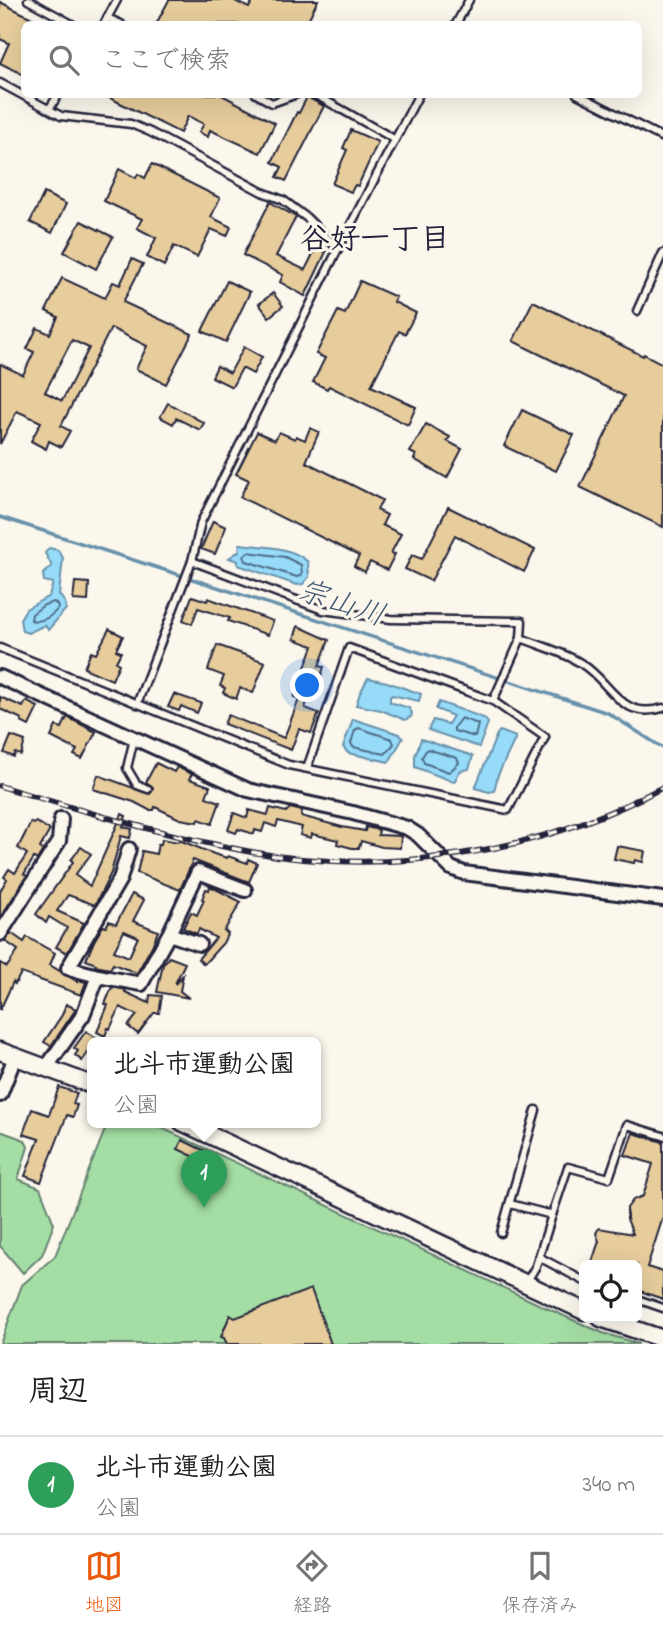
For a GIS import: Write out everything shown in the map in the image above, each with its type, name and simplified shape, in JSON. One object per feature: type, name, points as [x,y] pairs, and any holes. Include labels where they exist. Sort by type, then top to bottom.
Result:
[{"type":"street","points":[[0,677],[248,790],[354,813],[407,828],[418,835],[451,868],[464,873],[663,899]]},
{"type":"street","points":[[0,934],[59,841],[61,819]]},
{"type":"street","points":[[130,849],[120,879],[68,968],[141,984],[169,934],[198,872],[245,890]]},
{"type":"street","points":[[169,934],[199,944]]},
{"type":"street","points":[[46,1068],[83,1015],[98,976]]},
{"type":"street","points":[[0,1094],[8,1054],[87,1083]]},
{"type":"street","points":[[195,1128],[579,1309]]},
{"type":"street","points":[[616,1323],[663,1339]]},
{"type":"lane","points":[[28,0],[66,21]]},
{"type":"lane","points":[[106,21],[117,0]]},
{"type":"lane","points":[[457,21],[467,1]]},
{"type":"lane","points":[[0,83],[21,94]]},
{"type":"lane","points":[[28,98],[61,116],[131,124],[150,132],[262,192],[283,200],[307,218],[338,249]]},
{"type":"lane","points":[[49,109],[56,98]]},
{"type":"lane","points":[[263,98],[272,103],[286,98]]},
{"type":"lane","points":[[321,98],[394,139]]},
{"type":"lane","points":[[137,704],[192,561],[201,522],[417,98]]},
{"type":"lane","points":[[585,98],[663,138]]},
{"type":"lane","points":[[637,311],[663,253]]},
{"type":"lane","points":[[192,561],[323,610],[391,619],[522,621],[521,638],[493,701]]},
{"type":"lane","points":[[521,638],[583,665],[628,707],[644,711],[663,708]]},
{"type":"lane","points":[[0,648],[289,765],[508,810],[545,737],[493,701],[349,648],[307,768]]},
{"type":"lane","points":[[135,737],[127,768],[137,785],[148,789]]},
{"type":"lane","points":[[501,1233],[536,1110]]},
{"type":"lane","points":[[525,1284],[536,1266],[568,1167],[609,1178],[627,1125],[663,1136]]},
{"type":"lane","points":[[510,1204],[552,1215]]},
{"type":"lane","points":[[539,1257],[579,1278]]},
{"type":"lane","points":[[642,1301],[663,1308]]},
{"type":"green space","points":[[106,1128],[162,1128],[579,1323],[639,1344],[0,1344],[22,1285],[55,1256]]},
{"type":"green space","points":[[0,1131],[25,1140],[28,1147],[18,1179],[40,1188],[54,1224],[42,1255],[23,1273],[0,1246]]},
{"type":"water","points":[[240,544],[294,553],[308,562],[309,577],[303,584],[297,585],[238,565],[238,561],[229,558],[239,551]]},
{"type":"water","points":[[49,548],[58,550],[63,558],[59,595],[65,602],[66,609],[48,630],[45,625],[28,633],[22,631],[20,619],[26,609],[49,596],[53,583],[44,581],[43,574],[52,566],[45,553]]},
{"type":"water","points":[[368,678],[421,694],[419,701],[392,695],[390,697],[390,702],[409,708],[411,717],[405,720],[381,710],[356,705]]},
{"type":"water","points":[[439,702],[484,718],[488,723],[479,747],[428,730],[433,720],[448,724],[453,716],[436,709]]},
{"type":"water","points":[[353,719],[399,734],[403,738],[389,762],[348,753],[343,747]]},
{"type":"water","points":[[500,731],[516,737],[498,775],[494,791],[475,788],[497,734]]},
{"type":"water","points":[[421,739],[473,756],[469,769],[460,771],[454,782],[415,767],[415,756]]},
{"type":"building","points":[[169,0],[233,0],[249,8],[253,0],[318,0],[308,21],[158,21]]},
{"type":"building","points":[[0,2],[38,21],[21,21],[21,74],[0,63],[9,43],[0,39]]},
{"type":"building","points":[[110,98],[228,98],[275,123],[260,153],[210,130],[208,137],[199,132],[204,124],[188,116],[180,133]]},
{"type":"building","points":[[306,98],[324,106],[286,181],[277,177],[282,167],[272,162],[297,112],[299,113]]},
{"type":"building","points":[[351,130],[378,142],[358,186],[355,185],[351,192],[332,184],[347,150],[343,148]]},
{"type":"building","points":[[152,164],[220,198],[211,217],[231,227],[227,236],[211,229],[197,257],[174,246],[164,266],[147,257],[156,238],[137,228],[142,219],[104,201],[119,169],[136,178],[138,174],[145,178]]},
{"type":"building","points":[[44,193],[66,204],[52,233],[30,222]]},
{"type":"building","points":[[270,202],[296,217],[276,256],[305,270],[316,248],[326,252],[305,296],[280,282],[283,275],[243,255]]},
{"type":"building","points":[[81,221],[113,237],[96,269],[64,252]]},
{"type":"building","points":[[132,259],[143,264],[123,302],[192,334],[166,384],[136,369],[147,346],[111,328],[61,426],[70,431],[61,447],[49,441],[46,449],[31,441],[41,422],[17,411],[0,444],[0,364],[23,375],[34,352],[27,349],[37,328],[50,334],[58,317],[46,311],[62,278],[105,298],[113,282],[120,285]],"holes":[[[72,340],[89,348],[62,401],[45,392]]]},
{"type":"building","points":[[227,281],[250,292],[226,342],[202,331]]},
{"type":"building","points":[[360,281],[396,297],[394,302],[416,313],[405,334],[399,331],[371,386],[416,407],[408,425],[329,386],[327,389],[313,382],[325,358],[316,354],[338,311],[345,314]]},
{"type":"building","points":[[273,293],[283,306],[269,317],[259,304]]},
{"type":"building","points":[[533,301],[663,364],[663,527],[580,487],[624,396],[513,341]]},
{"type":"building","points":[[244,347],[262,357],[253,374],[242,368],[232,387],[212,377],[217,366],[230,373]]},
{"type":"building","points":[[168,403],[204,423],[200,430],[176,418],[173,424],[160,417]]},
{"type":"building","points":[[522,410],[574,435],[556,471],[504,446]]},
{"type":"building","points":[[426,424],[450,437],[447,441],[462,449],[447,478],[414,459],[416,455],[410,452]]},
{"type":"building","points":[[310,428],[319,432],[306,462],[382,500],[377,510],[387,515],[382,525],[401,534],[391,553],[395,554],[387,570],[370,562],[365,572],[354,566],[359,556],[240,497],[249,480],[236,474],[257,432],[275,440],[279,432],[305,440]]},
{"type":"building","points":[[448,507],[535,550],[524,572],[455,535],[431,581],[405,569],[412,555],[422,559]]},
{"type":"building","points":[[213,521],[226,527],[215,554],[201,549]]},
{"type":"building","points":[[75,582],[89,583],[88,601],[73,600]]},
{"type":"building","points":[[192,596],[207,601],[208,598],[273,621],[268,635],[228,621],[230,618],[198,608],[192,624],[183,620]]},
{"type":"building","points":[[298,626],[329,640],[319,666],[324,667],[318,685],[314,683],[305,708],[319,713],[311,733],[299,729],[291,750],[224,724],[228,715],[284,738],[299,699],[294,697],[313,646],[294,639]]},
{"type":"building","points":[[109,629],[123,636],[116,650],[121,652],[112,680],[84,668],[91,652],[96,654]]},
{"type":"building","points":[[217,645],[265,662],[253,693],[240,688],[236,699],[223,693],[225,688],[220,686],[224,676],[208,670]]},
{"type":"building","points":[[174,694],[201,703],[197,713],[181,706],[179,711],[168,707]]},
{"type":"building","points":[[0,697],[23,707],[26,701],[38,707],[29,726],[21,722],[22,719],[0,709]]},
{"type":"building","points":[[67,717],[96,732],[82,759],[74,755],[77,750],[51,737],[56,726],[62,728]]},
{"type":"building","points":[[11,736],[25,741],[21,755],[15,753],[14,757],[4,753]]},
{"type":"building","points":[[156,763],[174,772],[177,767],[192,774],[189,779],[210,786],[206,797],[220,802],[212,824],[199,819],[198,822],[180,819],[155,807],[154,810],[149,810],[134,802],[93,789],[98,775],[150,794],[153,787],[146,782]]},
{"type":"building","points":[[270,808],[286,812],[290,808],[302,811],[301,816],[342,827],[365,831],[366,827],[379,830],[378,835],[401,836],[400,848],[382,847],[361,841],[359,848],[352,848],[337,844],[338,840],[312,834],[311,838],[300,835],[302,827],[278,821],[276,827],[265,823],[262,832],[255,830],[254,834],[238,829],[236,833],[228,830],[234,813],[247,818],[249,810],[268,815]]},
{"type":"building","points":[[122,814],[126,816],[123,827],[132,829],[130,838],[121,836],[111,873],[95,905],[68,895],[57,911],[84,923],[67,953],[56,947],[67,928],[49,917],[46,923],[36,914],[81,847],[91,854],[75,875],[90,886]]},
{"type":"building","points":[[31,822],[50,830],[40,848],[43,850],[37,860],[34,858],[24,874],[27,876],[0,918],[0,891],[7,879],[4,877],[9,869],[15,873],[27,854],[18,848]]},
{"type":"building","points":[[162,839],[179,840],[227,858],[228,856],[247,863],[248,859],[257,863],[249,882],[193,860],[180,890],[137,873],[142,851],[156,854]]},
{"type":"building","points":[[617,846],[645,851],[643,862],[614,859]]},
{"type":"building","points":[[210,886],[241,902],[224,931],[228,933],[223,943],[204,964],[198,959],[216,938],[199,929],[197,934],[183,928],[191,912],[197,915],[206,889],[209,890]]},
{"type":"building","points":[[132,894],[144,900],[133,921],[158,931],[137,973],[113,964],[110,969],[95,966],[96,964],[86,960],[103,926],[106,927],[109,921],[116,924]],"holes":[[[124,931],[138,937],[129,957],[114,951]]]},
{"type":"building","points":[[11,933],[24,942],[27,937],[55,953],[50,965],[78,982],[86,982],[81,995],[21,973],[15,984],[13,982],[0,1010],[0,963],[7,967],[18,950],[5,941]]},
{"type":"building","points":[[169,957],[185,963],[175,984],[183,975],[180,991],[189,998],[157,992],[163,964]]},
{"type":"building","points":[[112,987],[126,990],[125,992],[149,1003],[150,995],[162,996],[159,1013],[154,1013],[138,1034],[128,1026],[137,1015],[120,1007],[105,1036],[97,1032]]},
{"type":"building","points":[[66,1004],[76,1009],[51,1046],[44,1042]]},
{"type":"building","points":[[86,1031],[95,1037],[87,1037],[87,1054],[82,1061],[75,1055],[78,1051],[74,1048]]},
{"type":"building","points":[[59,1087],[77,1093],[73,1104],[77,1105],[73,1117],[67,1115],[41,1182],[25,1176],[39,1139],[23,1134],[32,1109],[49,1115]]},
{"type":"building","points":[[633,1133],[663,1142],[663,1217],[647,1267],[663,1272],[663,1299],[642,1292],[642,1260],[593,1260],[599,1241],[596,1233],[599,1228],[633,1234],[627,1219],[627,1208],[633,1200],[643,1196],[653,1164],[625,1155]]},
{"type":"building","points":[[182,1140],[211,1154],[207,1163],[178,1149]]},
{"type":"building","points":[[311,1289],[331,1344],[227,1344],[221,1337],[230,1315],[235,1318]]},
{"type":"waterway","name":"宗山川","points":[[0,517],[608,713],[663,748]]},
{"type":"railway","points":[[0,786],[211,844],[295,858],[349,862],[458,854],[511,844],[614,810],[663,787]]},
{"type":"place","name":"北斗市運動公園","points":[[204,1208]]},
{"type":"district","name":"谷好一丁目","points":[[375,241]]}]
